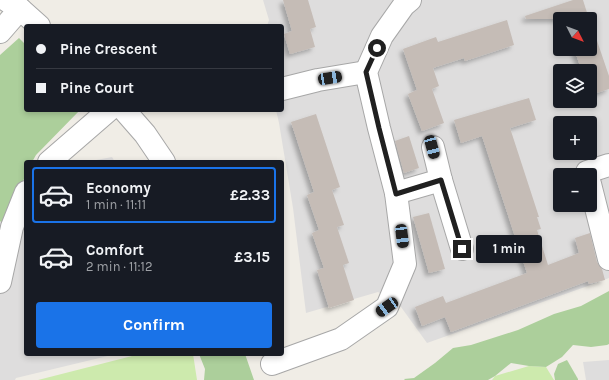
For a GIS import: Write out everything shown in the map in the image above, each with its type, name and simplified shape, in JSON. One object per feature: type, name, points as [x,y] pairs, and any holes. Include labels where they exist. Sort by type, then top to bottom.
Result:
[{"type":"street","points":[[272,366],[341,339],[387,307],[405,264],[396,194],[366,72],[382,36],[404,5],[410,0]]},
{"type":"street","points":[[0,32],[13,5],[37,24]]},
{"type":"street","points":[[284,88],[318,80],[366,72]]},
{"type":"street","points":[[51,160],[107,112]]},
{"type":"street","points":[[126,112],[145,134],[163,160]]},
{"type":"street","points":[[432,147],[462,249]]},
{"type":"street","points":[[597,169],[609,165]]},
{"type":"street","points":[[396,194],[441,180]]},
{"type":"street","points":[[0,282],[19,228],[24,202]]},
{"type":"street","points":[[597,212],[609,259]]},
{"type":"shaded area","points":[[263,0],[609,0],[609,278],[427,343],[401,307],[378,292],[306,313],[293,208],[276,112],[284,112],[284,24],[268,24],[269,20]]},
{"type":"shaded area","points":[[112,157],[114,160],[96,160]]},
{"type":"shaded area","points":[[24,202],[24,356],[108,356],[16,378],[15,380],[0,380],[0,221],[2,223]]},
{"type":"shaded area","points":[[609,360],[609,380],[586,380],[583,362]]},
{"type":"green space","points":[[19,38],[24,43],[24,112],[78,112],[36,155],[33,160],[24,160],[24,179],[2,223],[0,221],[0,55]]},
{"type":"green space","points":[[609,291],[609,344],[607,345],[591,347],[573,345],[562,357],[546,367],[511,363],[488,380],[404,379],[414,378],[453,348],[471,345],[518,330],[554,314],[581,306]]},
{"type":"green space","points":[[132,356],[193,356],[197,380],[38,380]]},
{"type":"green space","points":[[200,356],[246,356],[254,380],[204,380],[205,369]]},
{"type":"green space","points":[[567,360],[578,380],[555,380],[554,374],[558,364]]},
{"type":"green space","points":[[529,366],[546,367],[554,380],[492,380],[495,376]]},
{"type":"building","points":[[283,0],[308,0],[316,27],[310,29],[315,47],[290,54],[284,34],[292,31]]},
{"type":"building","points":[[573,0],[583,0],[587,12],[553,12],[553,19],[526,19],[525,16]]},
{"type":"building","points":[[507,20],[514,45],[465,61],[464,58],[433,68],[439,86],[432,89],[444,123],[422,131],[408,94],[417,90],[403,49],[436,37],[438,42]]},
{"type":"building","points":[[597,41],[609,76],[609,89],[597,93],[597,64],[579,64],[577,56],[597,56]]},
{"type":"building","points":[[529,98],[536,120],[510,128],[539,217],[537,217],[541,229],[537,230],[548,265],[579,253],[575,238],[590,233],[597,262],[602,269],[605,280],[589,284],[588,281],[451,332],[445,317],[422,326],[415,307],[443,296],[446,303],[527,273],[482,136],[461,143],[454,120]]},
{"type":"building","points":[[316,114],[340,187],[332,190],[344,225],[337,227],[349,263],[343,265],[354,300],[329,308],[317,270],[324,268],[312,233],[319,230],[307,195],[314,192],[291,122]]},
{"type":"building","points":[[409,136],[419,168],[404,173],[395,141]]},
{"type":"building","points":[[429,213],[445,269],[429,273],[413,217]]},
{"type":"route","points":[[377,48],[366,72],[396,194],[441,180],[462,249]]}]
